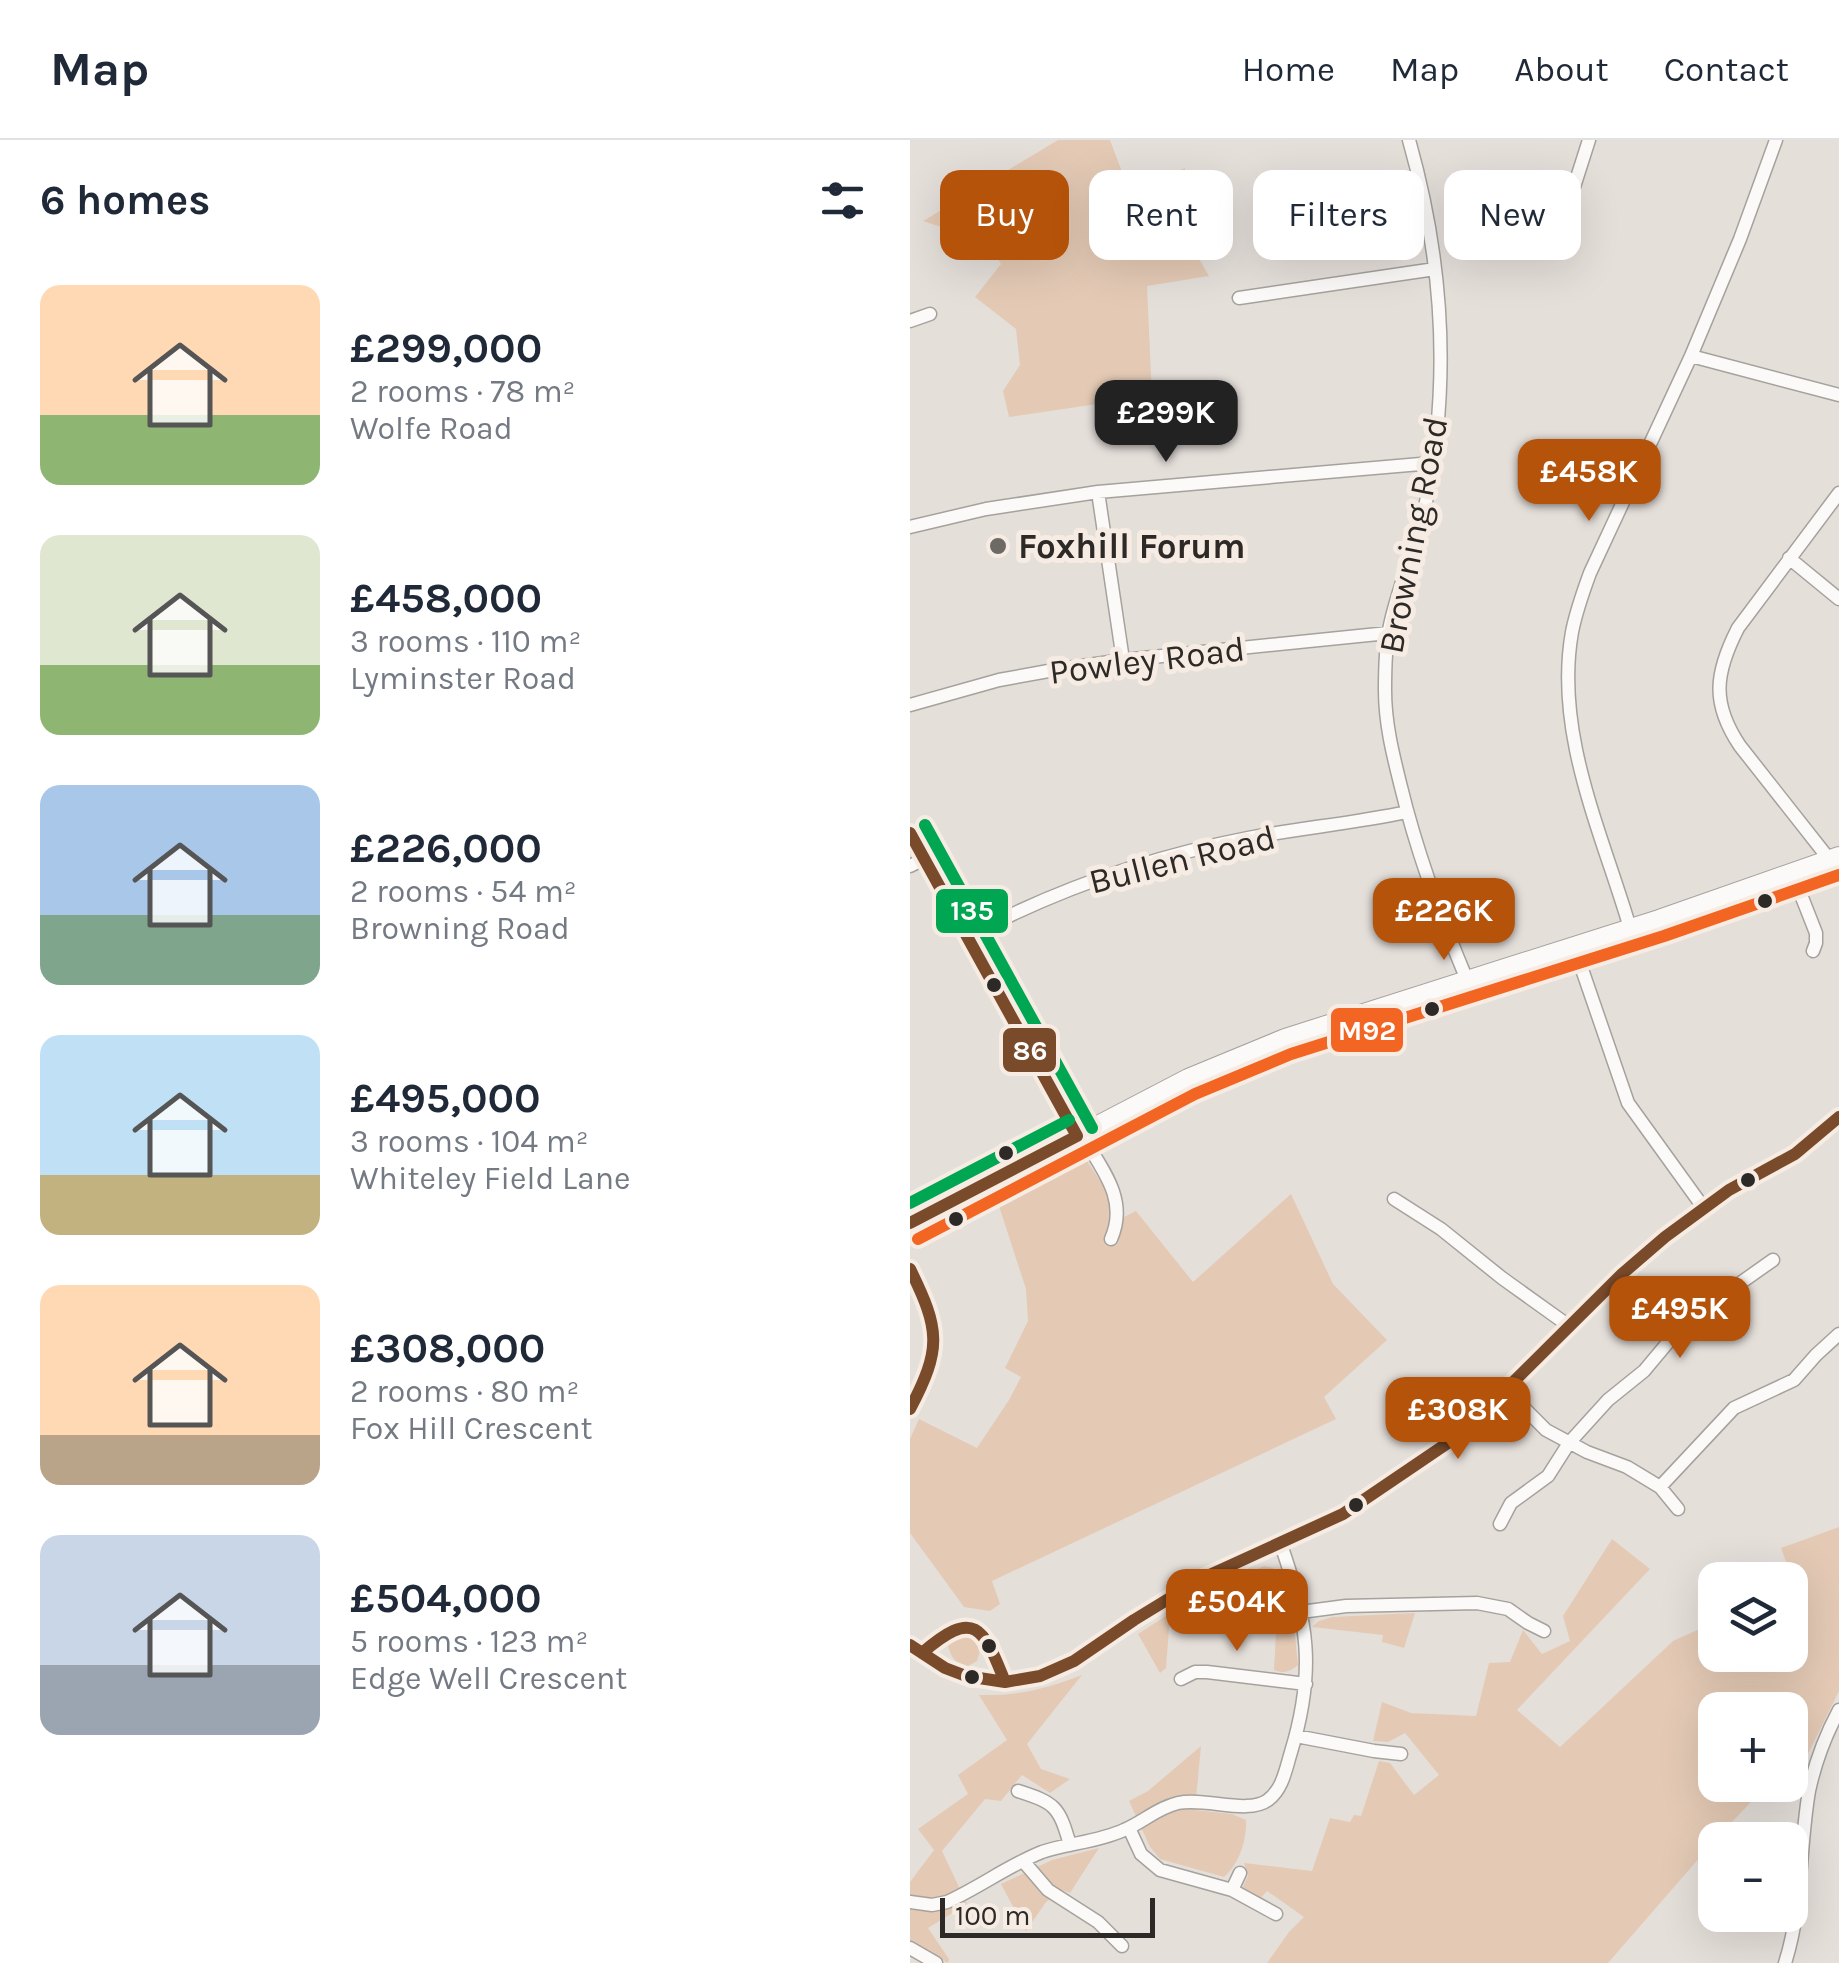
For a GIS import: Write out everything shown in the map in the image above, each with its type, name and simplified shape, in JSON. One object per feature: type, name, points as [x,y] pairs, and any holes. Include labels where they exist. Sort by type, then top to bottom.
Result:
[{"type":"street","name":"Browning Road","points":[[1409,140],[1435,268],[1442,369],[1440,414],[1424,509],[1388,633],[1386,720],[1407,812],[1442,919],[1467,980]]},
{"type":"street","points":[[1580,170],[1589,140]]},
{"type":"street","points":[[1630,928],[1572,727],[1569,660],[1578,606],[1691,356],[1776,140]]},
{"type":"street","points":[[1239,298],[1435,268]]},
{"type":"street","points":[[910,321],[930,314]]},
{"type":"street","points":[[1691,356],[1839,396]]},
{"type":"street","points":[[910,527],[986,508],[1098,492],[1432,463]]},
{"type":"street","points":[[1098,492],[1124,660]]},
{"type":"street","points":[[911,1220],[1234,1057],[1834,857],[1740,746],[1729,730],[1718,694],[1722,663],[1738,628],[1839,493]]},
{"type":"street","points":[[1789,558],[1839,599]]},
{"type":"street","name":"Powley Road","points":[[910,705],[999,680],[1054,670],[1388,633]]},
{"type":"street","name":"Bullen Road","points":[[967,937],[1048,896],[1128,869],[1246,838],[1407,812]]},
{"type":"street","points":[[910,833],[1115,1195],[1118,1221],[1111,1239]]},
{"type":"street","points":[[910,866],[924,859]]},
{"type":"street","points":[[1792,872],[1816,933],[1813,950]]},
{"type":"street","points":[[1574,946],[1628,1103],[1703,1207]]},
{"type":"street","points":[[1005,1682],[990,1644],[972,1626],[952,1630],[916,1649],[966,1676],[1005,1682],[1040,1676],[1074,1661],[1178,1592],[1343,1514],[1461,1434],[1622,1274],[1703,1207],[1796,1154],[1839,1117]]},
{"type":"street","points":[[1394,1198],[1569,1326]]},
{"type":"street","points":[[1500,1524],[1508,1500],[1548,1476],[1569,1443],[1608,1400],[1644,1371],[1686,1322],[1742,1292],[1774,1260]]},
{"type":"street","points":[[910,1269],[933,1317],[935,1338],[934,1355],[910,1409]]},
{"type":"street","points":[[1660,1487],[1734,1408],[1794,1380],[1839,1334]]},
{"type":"street","points":[[1505,1389],[1546,1430],[1627,1467],[1660,1487],[1678,1509]]},
{"type":"street","points":[[910,1902],[947,1902],[1038,1854],[1102,1838],[1180,1802],[1249,1806],[1268,1800],[1282,1781],[1306,1684],[1301,1612],[1280,1542]]},
{"type":"street","points":[[1301,1612],[1346,1606],[1477,1603],[1508,1609],[1544,1630]]},
{"type":"street","points":[[1181,1680],[1195,1672],[1207,1672],[1306,1684]]},
{"type":"street","points":[[1785,1963],[1797,1911],[1809,1793],[1818,1758],[1839,1710]]},
{"type":"street","points":[[1296,1736],[1401,1754]]},
{"type":"street","points":[[1018,1791],[1053,1805],[1070,1844]]},
{"type":"street","points":[[1129,1828],[1141,1854],[1160,1870],[1232,1890],[1276,1914]]},
{"type":"street","points":[[1024,1862],[1048,1890],[1098,1922],[1122,1946]]},
{"type":"street","points":[[1232,1890],[1240,1873]]},
{"type":"street","points":[[910,1948],[936,1963]]},
{"type":"shaded area","points":[[1058,140],[1110,140],[1121,170],[1089,170],[1089,260],[1200,260],[1209,276],[1147,286],[1152,396],[1009,417],[1003,391],[1020,365],[1016,329],[975,297],[1001,264],[998,260],[1069,260],[1069,170],[1008,170]]},
{"type":"shaded area","points":[[940,211],[940,227],[923,221]]},
{"type":"shaded area","points":[[1067,1152],[1078,1152],[1087,1161],[1124,1217],[1136,1211],[1193,1282],[1291,1194],[1333,1284],[1387,1340],[1324,1397],[1336,1419],[992,1581],[1000,1604],[990,1611],[964,1607],[910,1533],[910,1439],[919,1419],[977,1448],[1009,1400],[1021,1377],[1005,1368],[1028,1321],[1026,1289],[997,1190]]},
{"type":"shaded area","points":[[1839,1527],[1839,1691],[1808,1753],[1808,1692],[1698,1692],[1698,1802],[1751,1802],[1732,1822],[1698,1822],[1698,1860],[1608,1963],[1267,1963],[1304,1917],[1267,1891],[1259,1900],[1242,1888],[1248,1876],[1244,1863],[1312,1871],[1330,1818],[1350,1822],[1354,1815],[1361,1816],[1379,1761],[1390,1763],[1414,1795],[1439,1775],[1405,1733],[1388,1742],[1373,1741],[1382,1702],[1411,1713],[1476,1716],[1489,1663],[1510,1662],[1523,1630],[1542,1654],[1570,1641],[1563,1616],[1612,1539],[1650,1569],[1517,1710],[1560,1747],[1673,1641],[1698,1630],[1698,1672],[1808,1672],[1808,1562],[1786,1562],[1781,1548]]},
{"type":"shaded area","points":[[1264,1566],[1273,1568],[1285,1589],[1298,1665],[1287,1672],[1274,1670],[1278,1594],[1248,1591],[1213,1608],[1170,1616],[1166,1668],[1160,1673],[1138,1634],[1192,1599]]},
{"type":"shaded area","points":[[1415,1613],[1404,1648],[1382,1642],[1383,1635],[1312,1627],[1332,1617]]},
{"type":"shaded area","points":[[966,1635],[974,1639],[980,1651],[977,1661],[968,1666],[955,1660],[948,1646]]},
{"type":"shaded area","points":[[1082,1675],[1027,1744],[1041,1769],[1070,1779],[1050,1793],[1022,1775],[1001,1801],[985,1799],[942,1851],[967,1904],[928,1928],[948,1963],[910,1942],[910,1882],[934,1850],[918,1829],[968,1794],[958,1775],[1007,1740],[979,1695],[1031,1691]]},
{"type":"shaded area","points":[[1201,1746],[1195,1810],[1232,1814],[1246,1820],[1241,1851],[1224,1877],[1160,1859],[1150,1847],[1129,1801],[1148,1791]]},
{"type":"shaded area","points":[[1099,1848],[1070,1893],[1062,1890],[1046,1902],[1026,1931],[1001,1884],[1052,1860]]},
{"type":"transit line","name":"135","points":[[925,825],[1092,1128]]},
{"type":"transit line","name":"86","points":[[910,833],[1077,1136]]},
{"type":"transit line","name":"M92","points":[[918,1239],[1195,1094],[1291,1054],[1664,936],[1839,875]]},
{"type":"transit line","name":"86","points":[[910,1645],[945,1668],[966,1676],[1005,1682],[1040,1676],[1074,1661],[1201,1579],[1343,1514],[1461,1434],[1622,1274],[1665,1237],[1729,1190],[1795,1154],[1839,1117]]},
{"type":"transit line","name":"135","points":[[910,1203],[1069,1120]]},
{"type":"transit line","name":"86","points":[[910,1223],[1077,1136]]},
{"type":"transit line","name":"86","points":[[910,1269],[927,1308],[933,1339],[928,1370],[910,1409]]},
{"type":"transit line","name":"86","points":[[922,1653],[954,1631],[975,1630],[990,1648],[1005,1682]]},
{"type":"place","name":"Foxhill Forum","points":[[998,546]]}]
